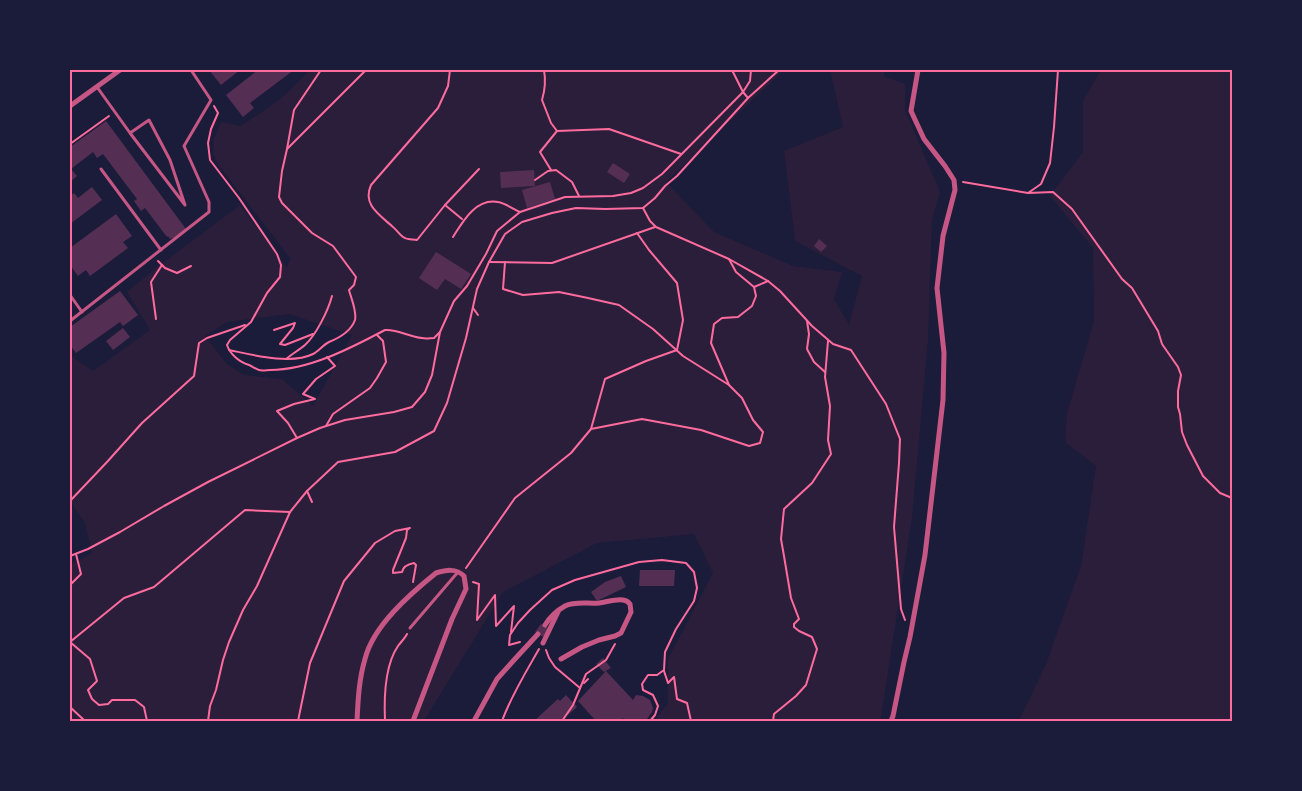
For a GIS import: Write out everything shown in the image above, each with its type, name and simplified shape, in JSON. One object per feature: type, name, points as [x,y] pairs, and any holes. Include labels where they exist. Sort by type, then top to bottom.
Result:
[{"type":"street","points":[[70,106],[120,70]]},
{"type":"street","points":[[891,721],[910,637],[925,555],[943,400],[944,353],[937,288],[943,236],[955,190],[954,180],[924,139],[911,111],[918,70]]},
{"type":"street","points":[[357,721],[359,687],[365,657],[378,630],[398,607],[436,573],[443,571],[460,572],[466,580],[466,589],[452,619],[413,721]]},
{"type":"street","points":[[545,625],[552,615],[569,604],[625,600],[630,604],[631,609],[621,634],[591,644],[561,659]]},
{"type":"street","points":[[543,643],[558,611]]},
{"type":"street","points":[[474,721],[497,679],[538,634]]},
{"type":"lane","points":[[70,321],[209,212],[210,202],[184,146],[211,100],[190,70]]},
{"type":"lane","points":[[97,87],[130,133],[184,205],[170,160],[149,120],[130,133]]},
{"type":"lane","points":[[101,170],[161,250]]},
{"type":"lane","points":[[70,296],[82,312]]},
{"type":"lane","points":[[410,628],[460,572]]},
{"type":"path","points":[[229,350],[262,357],[286,359],[313,354],[328,343],[338,339],[351,327],[355,319],[349,290],[354,285],[356,277],[333,246],[312,233],[282,204],[279,197],[294,110],[321,70]]},
{"type":"path","points":[[287,149],[366,70]]},
{"type":"path","points":[[450,70],[448,86],[438,108],[371,184],[368,197],[370,204],[404,238],[417,240],[445,205],[479,169]]},
{"type":"path","points":[[544,70],[546,80],[542,100],[551,123],[557,131]]},
{"type":"path","points":[[732,70],[742,92],[748,98]]},
{"type":"path","points":[[70,556],[120,532],[208,482],[297,438],[345,420],[412,407],[424,392],[432,375],[440,332],[454,301],[486,254],[497,230],[520,212],[566,197],[631,194],[643,188],[662,174],[742,92],[750,81],[751,70]]},
{"type":"path","points":[[208,721],[210,706],[229,642],[243,610],[257,586],[290,512],[307,491],[338,462],[395,452],[434,431],[447,403],[466,338],[477,289],[489,262],[505,234],[522,222],[576,208],[605,210],[643,208],[677,176],[748,98],[779,70]]},
{"type":"path","points":[[1028,193],[1041,184],[1050,163],[1058,70]]},
{"type":"path","points":[[211,100],[218,113],[211,129],[208,143],[210,160],[278,254],[281,265],[280,277],[250,322],[230,340],[227,345],[229,350],[242,363],[259,370],[279,370],[297,367],[327,357],[385,330],[401,332],[421,338],[434,338],[440,332]]},
{"type":"path","points":[[70,144],[114,111]]},
{"type":"path","points":[[552,170],[540,152],[557,131],[609,130],[681,154]]},
{"type":"path","points":[[535,180],[548,171],[556,170],[572,182],[578,196]]},
{"type":"path","points":[[954,180],[1028,193],[1053,192],[1072,209],[1134,292],[1158,330],[1162,344],[1178,367],[1180,375],[1178,407],[1182,432],[1187,445],[1203,476],[1220,493],[1232,498]]},
{"type":"path","points":[[453,237],[463,220],[476,207],[484,203],[498,202],[520,212]]},
{"type":"path","points":[[445,205],[463,220]]},
{"type":"path","points":[[643,208],[650,221],[656,227],[730,259],[768,281],[828,340],[833,344],[851,350],[886,404],[900,439],[894,527],[901,609],[910,637]]},
{"type":"path","points":[[489,262],[552,263],[656,227]]},
{"type":"path","points":[[637,234],[677,283],[683,320],[677,350]]},
{"type":"path","points":[[153,256],[165,268],[177,273],[191,266]]},
{"type":"path","points":[[729,385],[712,344],[714,324],[722,318],[738,317],[752,306],[756,296],[754,287],[736,272],[730,259]]},
{"type":"path","points":[[505,262],[502,290],[523,295],[559,292],[619,305],[653,330],[683,356],[729,385],[742,398],[753,420],[763,432],[760,443],[749,446],[701,430],[642,419],[591,429]]},
{"type":"path","points":[[156,319],[151,282],[162,265]]},
{"type":"path","points":[[754,287],[768,281]]},
{"type":"path","points":[[286,359],[305,344],[313,334],[329,307],[332,296]]},
{"type":"path","points":[[473,308],[478,315]]},
{"type":"path","points":[[807,321],[809,334],[807,349],[814,362],[825,372]]},
{"type":"path","points":[[274,330],[295,323],[280,344],[285,345],[313,334]]},
{"type":"path","points":[[70,501],[142,423],[194,376],[199,343],[207,338],[247,324]]},
{"type":"path","points":[[326,426],[333,414],[370,388],[386,362],[383,341],[376,335]]},
{"type":"path","points":[[773,721],[774,714],[806,685],[817,649],[812,637],[794,627],[794,624],[799,619],[791,598],[781,539],[784,509],[812,483],[831,454],[828,440],[830,406],[825,372],[828,340]]},
{"type":"path","points":[[460,572],[515,498],[571,453],[591,429],[605,379],[677,350]]},
{"type":"path","points":[[297,438],[288,423],[277,411],[294,404],[316,399],[303,394],[316,379],[335,366],[327,357]]},
{"type":"path","points":[[307,491],[312,502]]},
{"type":"path","points":[[147,721],[144,707],[135,700],[112,700],[108,704],[99,705],[92,699],[88,690],[96,681],[90,659],[70,642],[124,598],[154,587],[245,510],[290,512]]},
{"type":"path","points":[[298,721],[310,663],[344,581],[375,544],[395,531],[410,528],[407,530],[406,538],[392,574],[402,572],[402,568],[414,563],[416,565],[411,587],[420,582]]},
{"type":"path","points":[[70,585],[81,574],[76,554]]},
{"type":"path","points":[[466,580],[479,584],[477,620],[495,595],[496,626],[514,606],[510,635]]},
{"type":"path","points":[[385,721],[384,707],[389,670],[397,647],[406,637],[410,628]]},
{"type":"path","points":[[562,721],[573,705],[586,674],[606,660],[621,634]]},
{"type":"path","points":[[502,721],[520,683],[543,643]]},
{"type":"path","points":[[664,670],[668,683],[674,677],[677,699],[687,703],[691,721]]},
{"type":"path","points":[[582,684],[588,679]]},
{"type":"path","points":[[70,707],[85,721]]},
{"type":"shaded area","points":[[309,70],[784,70],[666,182],[714,232],[793,266],[842,272],[834,299],[849,325],[862,276],[795,241],[784,151],[843,127],[830,70],[885,70],[884,76],[905,84],[905,110],[940,192],[932,219],[928,340],[912,518],[880,721],[654,721],[668,703],[668,659],[713,573],[694,534],[597,543],[503,592],[424,721],[70,721],[70,565],[92,553],[85,523],[70,501],[70,355],[93,371],[150,330],[127,292],[240,205],[287,268],[290,258],[220,167],[213,154],[214,139],[221,122],[240,126],[277,101]],"holes":[[[289,314],[352,335],[313,406],[282,379],[244,375],[227,364],[205,336],[227,322]]]},
{"type":"shaded area","points":[[1101,70],[1232,70],[1232,721],[1019,721],[1046,664],[1081,566],[1096,466],[1065,442],[1067,413],[1094,321],[1093,248],[1050,196],[1083,152],[1083,101]]},
{"type":"building","points":[[209,70],[240,70],[221,85]]},
{"type":"building","points":[[258,70],[294,70],[250,103],[254,108],[243,117],[226,95]]},
{"type":"building","points":[[106,121],[186,229],[173,239],[167,237],[145,208],[141,211],[134,201],[137,199],[103,154],[97,158],[93,152],[71,169],[77,176],[70,182],[70,147]]},
{"type":"building","points":[[613,163],[630,174],[624,183],[607,172]]},
{"type":"building","points":[[534,170],[535,186],[501,188],[500,172]]},
{"type":"building","points":[[550,182],[555,199],[527,208],[522,190]]},
{"type":"building","points":[[92,187],[102,200],[70,224],[70,196],[74,193],[78,198]]},
{"type":"building","points":[[116,214],[132,236],[123,242],[128,248],[90,276],[86,270],[78,276],[70,265],[70,248]]},
{"type":"building","points":[[819,239],[827,246],[821,252],[814,246]]},
{"type":"building","points":[[436,252],[471,274],[461,289],[445,279],[437,290],[419,278]]},
{"type":"building","points":[[120,291],[138,315],[123,326],[120,322],[76,353],[70,345],[70,327]]},
{"type":"building","points":[[123,328],[130,337],[113,350],[106,341]]},
{"type":"building","points":[[640,570],[675,570],[674,586],[639,586]]},
{"type":"building","points":[[621,576],[626,587],[597,601],[591,592],[605,582]]},
{"type":"building","points":[[541,624],[549,628],[543,637],[535,632]]},
{"type":"building","points":[[603,658],[611,668],[604,672],[596,664]]},
{"type":"building","points":[[606,671],[633,700],[636,695],[650,700],[653,708],[647,719],[626,721],[623,718],[619,721],[596,721],[578,701]]},
{"type":"building","points":[[566,695],[577,707],[561,721],[534,721],[558,699],[560,701]]}]
